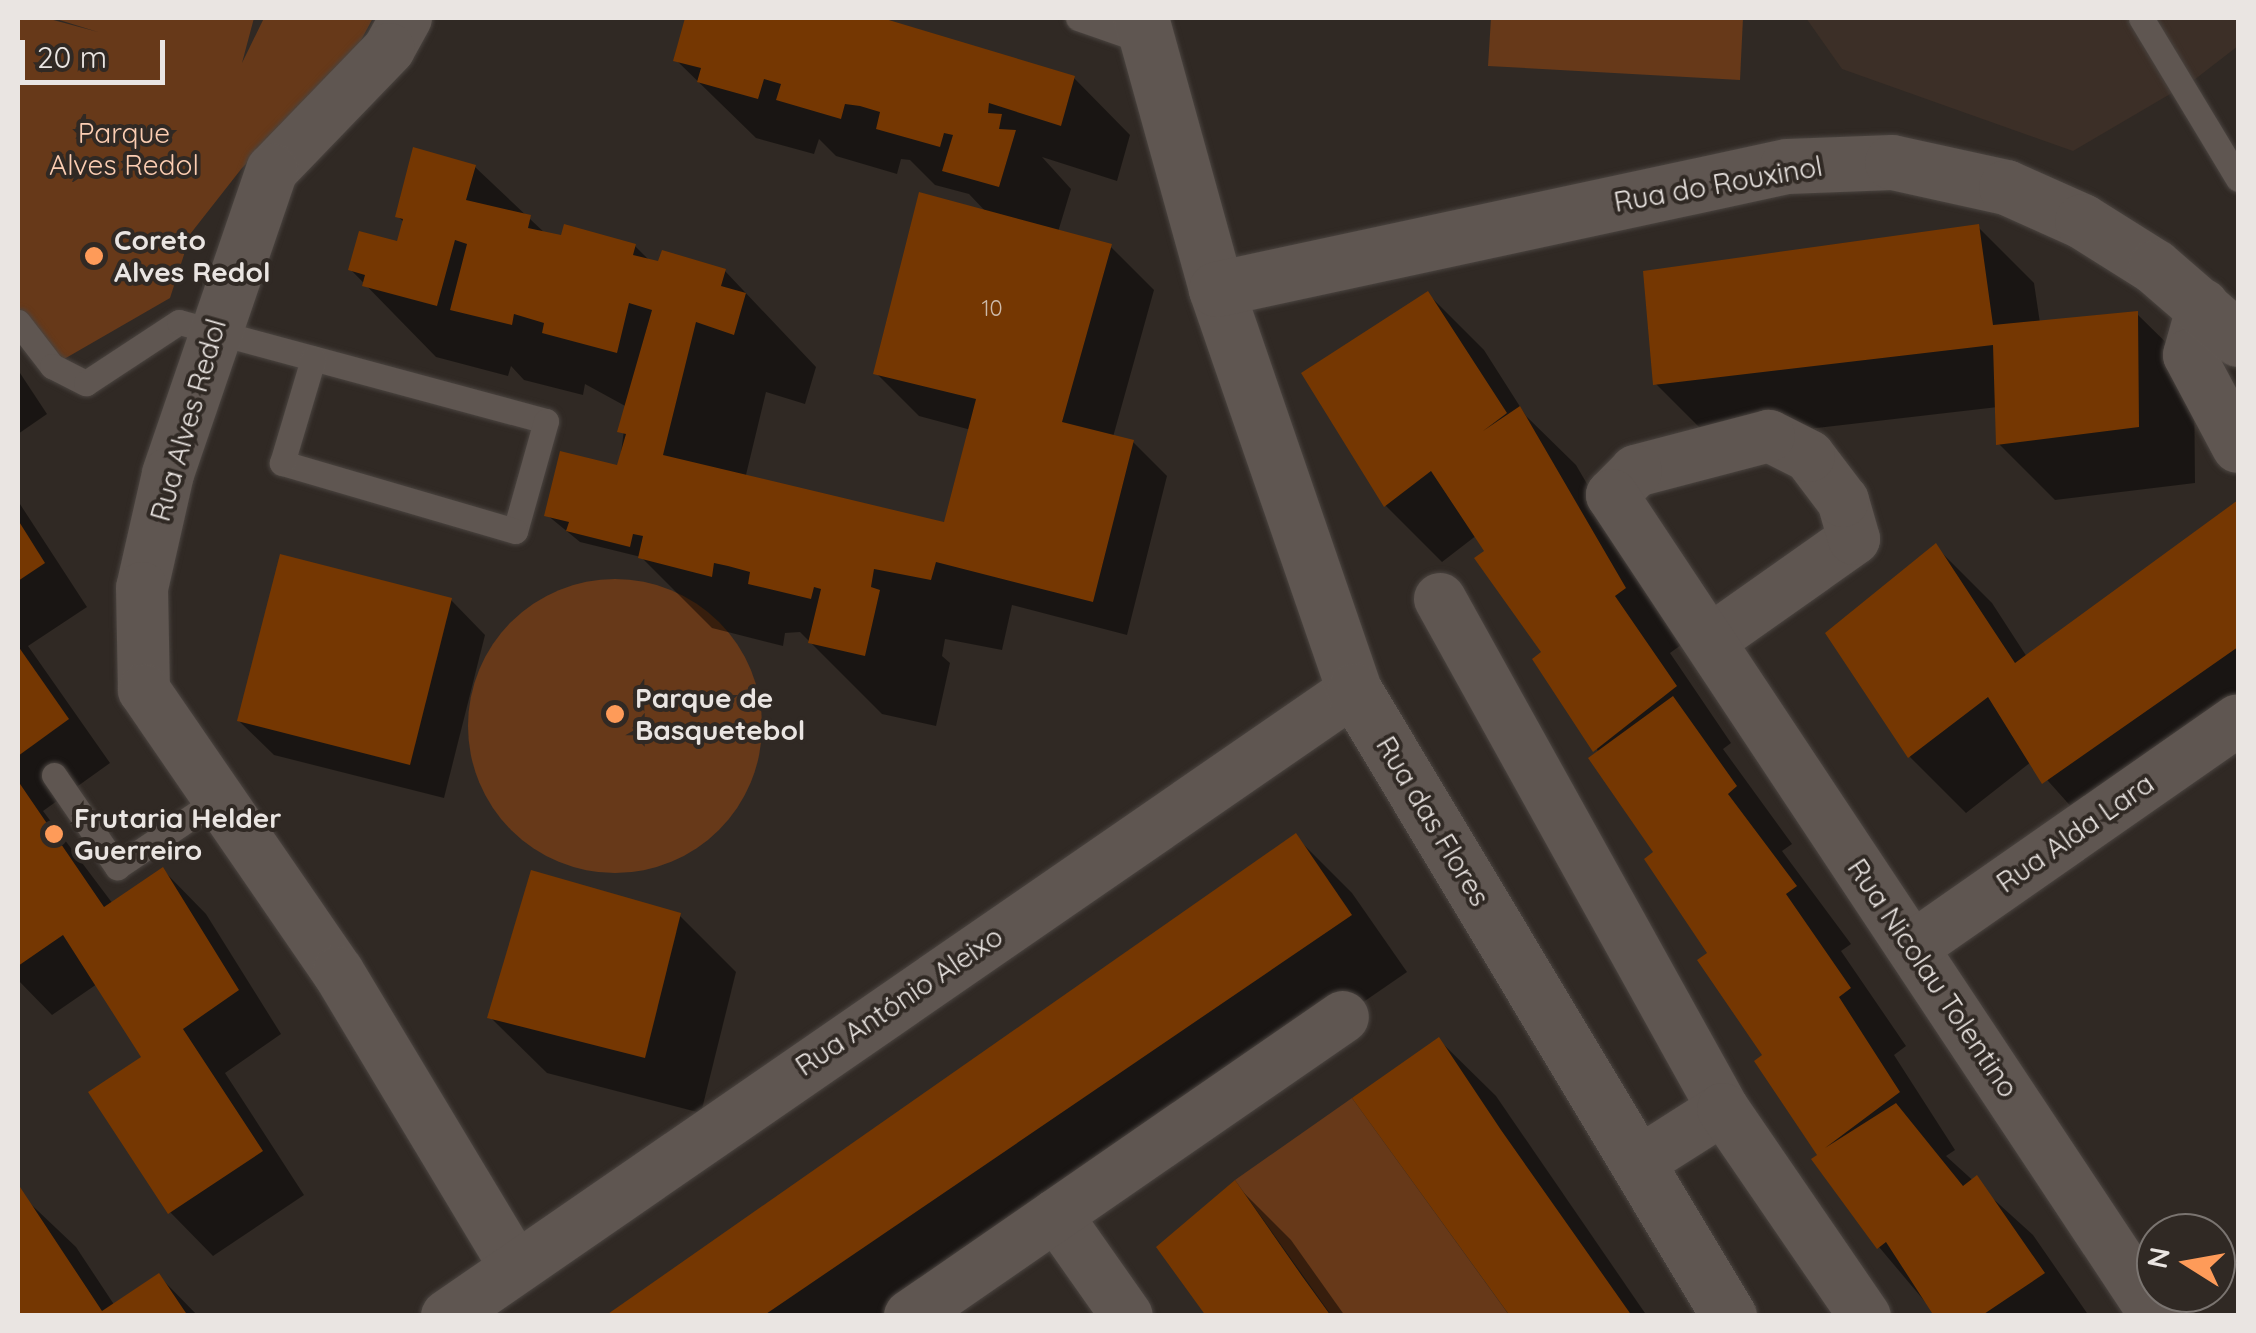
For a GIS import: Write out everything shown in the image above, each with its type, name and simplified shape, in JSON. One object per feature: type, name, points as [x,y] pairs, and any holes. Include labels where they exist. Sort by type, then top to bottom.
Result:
[{"type":"main road","name":"Rua das Flores","points":[[1144,30],[1216,289],[1354,690],[1728,1316]]},
{"type":"main road","name":"Rua do Rouxinol","points":[[1216,289],[1788,166],[1892,162],[2006,186],[2082,221],[2221,322]]},
{"type":"street","name":"Rua Alves Redol","points":[[406,18],[389,49],[272,170],[212,332],[168,474],[142,588],[144,690],[338,972],[514,1264]]},
{"type":"street","points":[[2221,322],[2190,354],[2238,446]]},
{"type":"street","name":"Rua Nicolau Tolentino","points":[[1711,640],[1854,539],[1843,500],[1809,456],[1770,436],[1636,470],[1612,495],[2156,1316]]},
{"type":"street","points":[[1440,598],[1723,1109],[1864,1316]]},
{"type":"street","name":"Rua António Aleixo","points":[[446,1316],[514,1264],[1354,690]]},
{"type":"street","name":"Rua Alda Lara","points":[[1913,947],[2238,720]]},
{"type":"street","points":[[910,1316],[1343,1018]]},
{"type":"street","points":[[1638,1164],[1723,1109]]},
{"type":"street","points":[[1056,1215],[1127,1316]]},
{"type":"lane","points":[[1078,18],[1144,30]]},
{"type":"lane","points":[[2142,18],[2238,180]]},
{"type":"lane","points":[[18,322],[52,366],[86,383],[179,322],[546,421],[516,531],[282,463],[313,359]]},
{"type":"lane","points":[[54,775],[118,867],[218,799]]},
{"type":"shaded area","points":[[1806,18],[2238,18],[2238,46],[2194,80],[2073,151],[1842,69]]},
{"type":"green space","name":"Parque Alves Redol","points":[[18,18],[46,18],[98,32],[53,18],[254,18],[242,63],[264,18],[373,18],[351,59],[242,168],[191,233],[170,298],[52,366],[18,320]]},
{"type":"green space","points":[[1491,18],[1743,18],[1740,80],[1488,66]]},
{"type":"green space","name":"Parque de Basquetebol","points":[[615,579],[644,581],[671,590],[697,603],[719,622],[738,644],[751,670],[760,697],[760,755],[751,782],[738,808],[719,830],[697,849],[671,862],[644,871],[615,873],[586,871],[559,862],[533,849],[511,830],[492,808],[479,782],[470,755],[468,726],[470,697],[479,670],[492,644],[511,622],[533,603],[559,590],[586,581]]},
{"type":"green space","points":[[1352,1098],[1509,1315],[1331,1315],[1235,1180]]},
{"type":"building","points":[[685,18],[882,18],[1075,76],[1061,126],[989,103],[988,113],[1002,114],[999,129],[1016,130],[999,187],[942,171],[953,135],[944,133],[940,147],[876,129],[880,112],[860,106],[845,104],[841,119],[776,100],[781,84],[764,79],[758,99],[697,82],[701,68],[673,61]]},
{"type":"building","points":[[413,147],[476,165],[466,200],[531,215],[528,228],[561,235],[564,224],[636,244],[633,255],[658,261],[662,250],[726,269],[721,286],[746,293],[734,335],[696,322],[663,455],[944,522],[976,399],[873,374],[919,192],[1112,244],[1062,422],[1134,440],[1093,602],[936,562],[931,580],[874,569],[871,587],[880,590],[865,656],[808,643],[821,589],[814,587],[811,599],[748,584],[750,572],[714,563],[712,577],[638,558],[643,536],[633,534],[630,547],[566,531],[569,522],[544,516],[560,451],[617,465],[626,434],[617,432],[652,310],[629,303],[617,353],[542,333],[544,323],[514,314],[512,325],[450,310],[467,244],[455,240],[437,306],[362,286],[365,275],[348,270],[359,231],[397,241],[403,219],[395,217]]},
{"type":"building","points":[[1979,224],[1993,325],[2138,311],[2139,427],[1996,445],[1993,345],[1653,385],[1643,271]]},
{"type":"building","points":[[1428,291],[1507,413],[1483,431],[1520,406],[1626,588],[1615,596],[1677,686],[1593,752],[1532,659],[1541,652],[1474,558],[1484,551],[1431,471],[1384,507],[1301,373]]},
{"type":"building","points":[[2238,500],[2238,647],[2042,784],[1988,697],[1908,758],[1825,633],[1936,543],[2015,663]]},
{"type":"building","points":[[18,520],[45,563],[18,581]]},
{"type":"building","points":[[280,554],[452,598],[410,765],[237,721]]},
{"type":"building","points":[[18,646],[69,719],[18,756]]},
{"type":"building","points":[[1673,696],[1737,786],[1728,794],[1797,886],[1786,894],[1851,988],[1839,997],[1900,1092],[1825,1148],[1896,1103],[1963,1186],[1977,1175],[2045,1273],[1981,1316],[1934,1316],[1886,1242],[1877,1249],[1811,1159],[1817,1155],[1754,1061],[1762,1055],[1697,960],[1707,953],[1644,859],[1653,852],[1588,758]]},
{"type":"building","points":[[18,781],[104,907],[163,867],[239,990],[183,1029],[263,1151],[168,1214],[88,1092],[141,1057],[63,935],[18,966]]},
{"type":"building","points":[[1296,833],[1352,915],[763,1316],[605,1316]]},
{"type":"building","points":[[531,870],[681,913],[645,1058],[487,1018]]},
{"type":"building","points":[[1439,1037],[1632,1316],[1510,1316],[1352,1098]]},
{"type":"building","points":[[1235,1180],[1331,1316],[1206,1316],[1156,1247]]},
{"type":"building","points":[[20,1187],[102,1311],[159,1273],[188,1316],[18,1316]]},
{"type":"place","name":"Coreto Alves Redol","points":[[94,256]]},
{"type":"place","name":"Parque de Basquetebol","points":[[615,714]]},
{"type":"place","name":"Frutaria Helder Guerreiro","points":[[54,834]]}]
